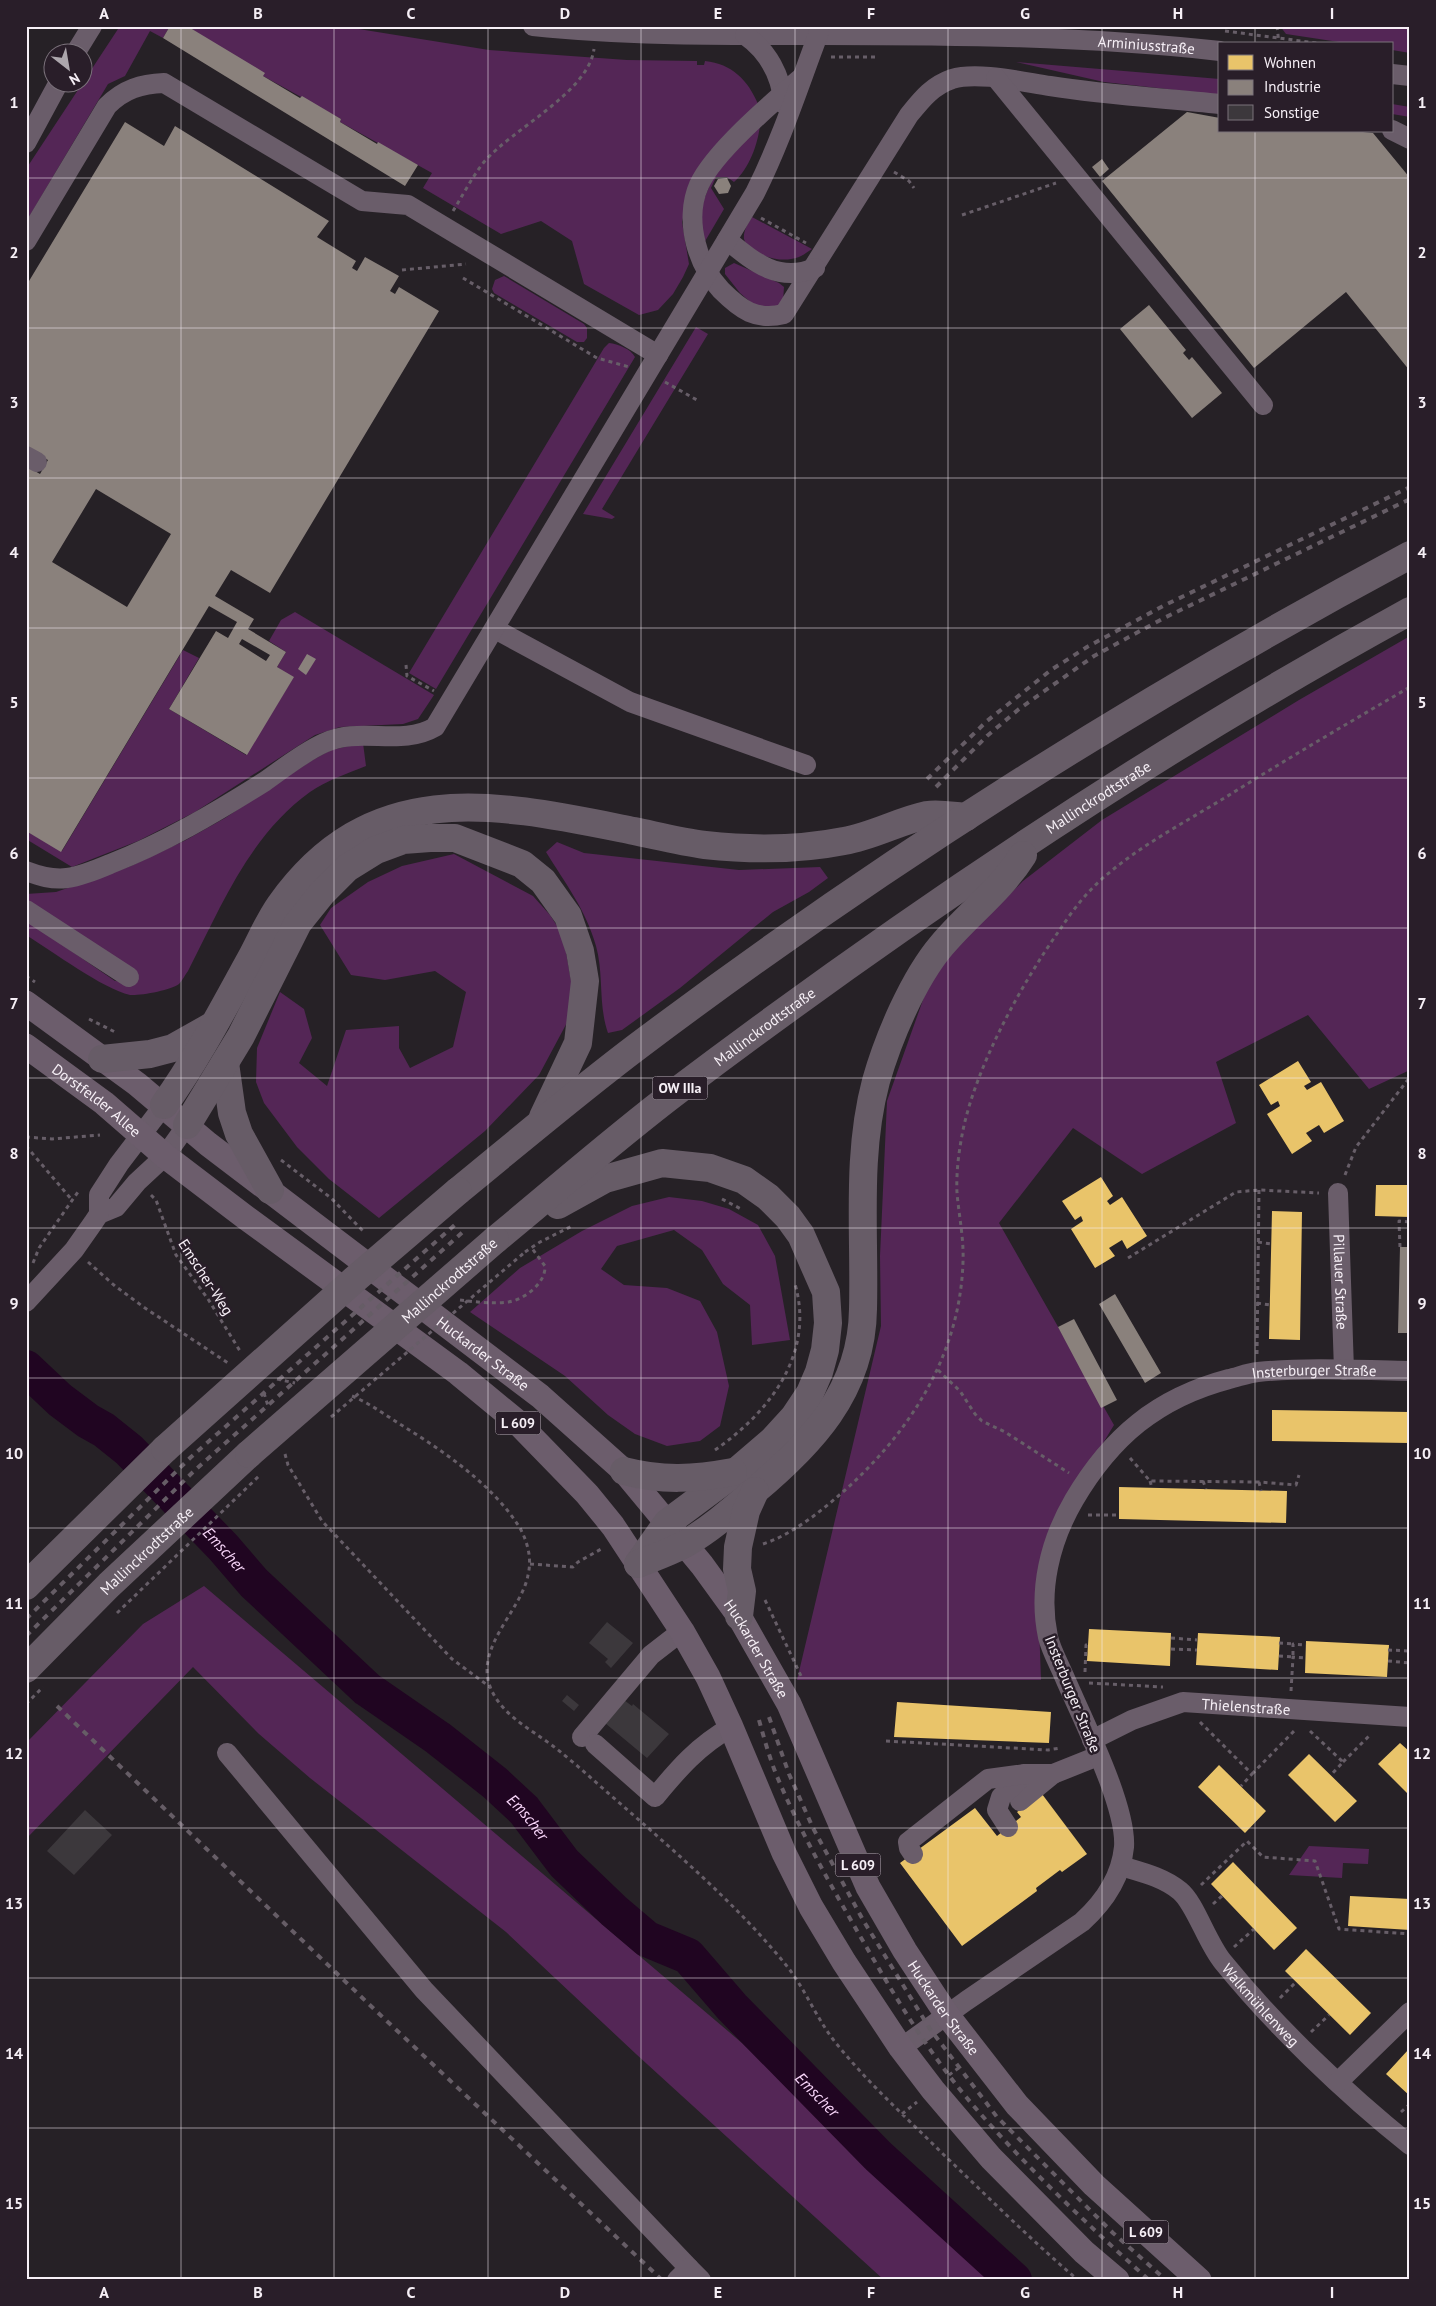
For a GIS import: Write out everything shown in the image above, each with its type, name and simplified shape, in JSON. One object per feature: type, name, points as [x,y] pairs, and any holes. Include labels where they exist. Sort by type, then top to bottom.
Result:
[{"type":"highway","points":[[26,1586],[165,1449],[354,1280],[458,1191],[638,1046],[806,926],[966,817],[1131,714],[1347,589],[1410,555]]},
{"type":"highway","name":"Mallinckrodtstraße","points":[[26,1668],[109,1585],[249,1454],[495,1240],[675,1093],[873,947],[1033,839],[1298,672],[1410,611]]},
{"type":"highway","points":[[164,1105],[181,1081],[213,1026],[279,907],[306,872],[331,849],[375,823],[414,811],[456,806],[506,809],[573,819],[704,845],[801,848],[846,841],[929,815],[966,817]]},
{"type":"highway","points":[[186,1125],[225,1063],[261,999],[298,923],[323,892],[347,868],[376,850],[403,840],[455,838],[522,864],[543,880],[568,916],[580,951],[584,981],[578,1042],[541,1123]]},
{"type":"highway","points":[[638,1564],[684,1544],[710,1529],[802,1449],[828,1418],[839,1400],[851,1374],[864,1311],[862,1186],[866,1126],[876,1081],[893,1030],[915,987],[940,946],[1010,875],[1033,839]]},
{"type":"highway","points":[[102,1058],[150,1054],[173,1048],[213,1026]]},
{"type":"highway","points":[[225,1063],[232,1113],[239,1134],[270,1190]]},
{"type":"highway","points":[[495,1240],[605,1179],[662,1163],[710,1168],[744,1180],[768,1197],[788,1217],[801,1235],[813,1259],[826,1292],[828,1323],[819,1372],[810,1393],[794,1417],[772,1441],[737,1471],[667,1524],[638,1564]]},
{"type":"highway","points":[[624,1472],[673,1479],[702,1478],[737,1471]]},
{"type":"highway","points":[[739,1616],[742,1592],[736,1570],[738,1547],[746,1511],[755,1490]]},
{"type":"main road","name":"L 609","points":[[34,995],[102,1058],[164,1105]]},
{"type":"main road","name":"Dorstfelder Allee","points":[[26,1046],[104,1103],[165,1156]]},
{"type":"main road","name":"Huckarder Straße","points":[[164,1105],[208,1144],[270,1190],[337,1244],[540,1396],[624,1472],[684,1544],[739,1616],[788,1704],[868,1887],[905,1951],[947,2015],[1018,2105],[1094,2185],[1199,2280]]},
{"type":"main road","name":"Huckarder Straße","points":[[165,1156],[245,1218],[458,1373],[515,1420],[587,1494],[614,1526],[682,1631],[708,1677],[784,1853],[810,1907],[901,2048],[933,2090],[991,2158],[1084,2252],[1117,2280]]},
{"type":"street","name":"Arminiusstraße","points":[[533,26],[597,31],[745,35],[819,31],[1076,39],[1218,51]]},
{"type":"street","points":[[80,42],[86,28]]},
{"type":"street","points":[[26,871],[42,878],[66,878],[140,853],[234,801],[303,754],[326,742],[351,735],[405,737],[423,734],[435,727],[706,273],[746,210],[772,158],[819,31]]},
{"type":"street","points":[[745,35],[756,43],[779,80],[783,94],[786,123]]},
{"type":"street","points":[[1394,74],[1410,76]]},
{"type":"street","points":[[803,77],[783,94],[710,167],[699,186],[693,211],[693,235],[706,273],[722,291],[746,311],[758,317],[769,318],[784,314],[815,268],[909,115],[935,87],[954,78],[996,78],[1050,86],[1218,104]]},
{"type":"street","points":[[996,78],[1263,406]]},
{"type":"street","points":[[26,241],[107,106],[119,94],[132,88],[164,83],[362,200],[408,205],[658,354]]},
{"type":"street","points":[[26,143],[54,92]]},
{"type":"street","points":[[1394,131],[1410,139]]},
{"type":"street","points":[[726,240],[763,267],[780,272],[802,273],[815,268]]},
{"type":"street","points":[[495,629],[630,702],[806,765]]},
{"type":"street","points":[[26,910],[129,977]]},
{"type":"street","points":[[99,1214],[99,1196],[118,1164],[164,1105]]},
{"type":"street","points":[[32,1296],[74,1250],[99,1214],[116,1207],[137,1182],[165,1156],[186,1125]]},
{"type":"street","name":"Pillauer Straße","points":[[1338,1193],[1344,1370]]},
{"type":"street","name":"Insterburger Straße","points":[[901,2048],[1082,1922],[1096,1910],[1110,1890],[1121,1866],[1124,1844],[1116,1802],[1095,1748],[1048,1640],[1042,1602],[1047,1569],[1063,1518],[1090,1472],[1116,1442],[1148,1413],[1202,1386],[1256,1372],[1410,1371]]},
{"type":"street","points":[[682,1631],[651,1655],[588,1741],[655,1797],[692,1753],[713,1737],[731,1727]]},
{"type":"street","name":"Thielenstraße","points":[[1053,1774],[1095,1748],[1132,1720],[1183,1702],[1410,1717]]},
{"type":"street","points":[[227,1753],[424,1990],[689,2276]]},
{"type":"street","points":[[1008,1827],[997,1810],[1001,1796],[1025,1774]]},
{"type":"street","points":[[913,1854],[908,1842],[971,1790],[988,1779],[1025,1774],[1053,1774]]},
{"type":"street","points":[[1020,1800],[1053,1774]]},
{"type":"street","name":"Walkmühlenweg","points":[[1121,1866],[1162,1879],[1181,1891],[1188,1899],[1221,1960],[1243,1987],[1338,2082],[1373,2115],[1410,2145]]},
{"type":"street","points":[[1338,2082],[1410,2012]]},
{"type":"path","points":[[1277,26],[1278,42]]},
{"type":"path","points":[[1221,30],[1312,42]]},
{"type":"path","points":[[444,226],[483,163],[567,93],[581,76],[593,58],[597,31]]},
{"type":"path","points":[[880,163],[909,181],[914,188]]},
{"type":"path","points":[[962,215],[1076,176]]},
{"type":"path","points":[[746,210],[813,246]]},
{"type":"path","points":[[402,270],[469,264]]},
{"type":"path","points":[[463,278],[597,358],[647,372],[697,400]]},
{"type":"path","points":[[406,665],[407,676],[451,701]]},
{"type":"path","points":[[758,1546],[784,1536],[811,1518],[855,1481],[896,1438],[928,1390],[938,1370],[950,1336],[960,1285],[962,1242],[957,1193],[958,1161],[963,1129],[972,1097],[1004,1023],[1062,926],[1108,873],[1139,851],[1327,735],[1410,687]]},
{"type":"path","points":[[26,976],[34,995]]},
{"type":"path","points":[[88,1018],[112,1032],[122,1034]]},
{"type":"path","points":[[1128,1258],[1236,1192],[1259,1190],[1338,1193],[1356,1147],[1410,1077]]},
{"type":"path","points":[[26,1138],[52,1139],[100,1135]]},
{"type":"path","points":[[26,1146],[72,1200]]},
{"type":"path","points":[[32,1268],[39,1248],[72,1200],[86,1184]]},
{"type":"path","name":"Emscher-Weg","points":[[146,1189],[156,1200],[176,1255],[208,1299],[243,1357]]},
{"type":"path","points":[[1256,1372],[1259,1190]]},
{"type":"path","points":[[715,1196],[746,1213]]},
{"type":"path","points":[[1400,1247],[1400,1221],[1410,1222]]},
{"type":"path","points":[[326,1421],[531,1247],[560,1234],[579,1222]]},
{"type":"path","points":[[1258,1242],[1271,1244]]},
{"type":"path","points":[[456,1300],[481,1303],[511,1302],[533,1289],[544,1276],[545,1266],[531,1247]]},
{"type":"path","points":[[74,1250],[115,1286],[145,1308],[218,1358],[233,1365]]},
{"type":"path","points":[[711,1452],[761,1411],[788,1373],[794,1357],[800,1327],[799,1298],[793,1277]]},
{"type":"path","points":[[1258,1303],[1270,1305]]},
{"type":"path","points":[[938,1370],[960,1391],[975,1414],[982,1421],[1005,1432],[1072,1474]]},
{"type":"path","points":[[263,1391],[270,1409]]},
{"type":"path","points":[[282,1446],[288,1464],[322,1522],[452,1659],[490,1687]]},
{"type":"path","points":[[280,1455],[287,1448]]},
{"type":"path","points":[[1127,1453],[1150,1481],[1152,1488]]},
{"type":"path","points":[[117,1613],[266,1469]]},
{"type":"path","points":[[1150,1481],[1259,1482],[1296,1485],[1299,1475]]},
{"type":"path","points":[[1203,1481],[1206,1489]]},
{"type":"path","points":[[1259,1482],[1261,1491]]},
{"type":"path","points":[[1083,1515],[1119,1515]]},
{"type":"path","points":[[530,1564],[573,1567],[607,1545]]},
{"type":"path","points":[[1171,1638],[1197,1640]]},
{"type":"path","points":[[1280,1643],[1306,1646]]},
{"type":"path","points":[[1290,1694],[1293,1644]]},
{"type":"path","points":[[1085,1674],[1086,1645],[1088,1645]]},
{"type":"path","points":[[1171,1649],[1197,1650]]},
{"type":"path","points":[[1388,1650],[1410,1652]]},
{"type":"path","points":[[1279,1656],[1306,1658]]},
{"type":"path","points":[[1388,1661],[1410,1663]]},
{"type":"path","points":[[1084,1683],[1164,1688]]},
{"type":"path","points":[[1199,1722],[1252,1774]]},
{"type":"path","points":[[1241,1786],[1302,1723]]},
{"type":"path","points":[[1309,1730],[1343,1762]]},
{"type":"path","points":[[1331,1775],[1373,1732]]},
{"type":"path","points":[[920,1738],[920,1743]]},
{"type":"path","points":[[972,1740],[972,1746]]},
{"type":"path","points":[[886,1741],[1048,1750],[1067,1747]]},
{"type":"path","points":[[1022,1748],[1023,1742]]},
{"type":"path","points":[[1197,1888],[1247,1841],[1263,1857],[1315,1861],[1338,1928],[1410,1934]]},
{"type":"path","points":[[1221,1960],[1254,1929]]},
{"type":"path","points":[[1299,2044],[1328,2015]]},
{"type":"path","points":[[942,2080],[964,2064]]},
{"type":"path","points":[[902,2114],[923,2097]]},
{"type":"shaded area","points":[[120,26],[170,26],[163,38],[150,31],[125,76],[108,84],[26,222],[26,169],[77,92],[92,92],[92,69]]},
{"type":"shaded area","points":[[187,26],[340,26],[489,50],[627,60],[697,61],[697,65],[704,65],[705,61],[723,66],[738,75],[754,95],[758,104],[689,195],[682,222],[689,264],[683,277],[673,294],[658,310],[639,315],[584,284],[572,241],[541,221],[501,234],[423,188],[432,173],[340,122],[341,119],[263,76]]},
{"type":"shaded area","points":[[1280,26],[1410,26],[1410,53],[1394,50],[1394,42],[1339,42],[1286,34]]},
{"type":"shaded area","points":[[1016,62],[1218,79],[1218,95],[1104,82]]},
{"type":"shaded area","points":[[1394,104],[1410,107],[1410,117],[1394,114]]},
{"type":"shaded area","points":[[760,125],[752,156],[739,177],[734,182],[727,177],[716,177],[711,188],[724,209],[704,243],[699,213],[713,176]]},
{"type":"shaded area","points":[[752,217],[812,249],[797,258],[785,260],[757,253],[751,249],[744,239],[747,224]]},
{"type":"shaded area","points":[[734,263],[784,287],[783,301],[778,307],[755,306],[740,293],[725,274],[725,268]]},
{"type":"shaded area","points":[[504,276],[584,324],[587,328],[587,338],[584,342],[577,342],[494,293],[492,289],[495,280]]},
{"type":"shaded area","points":[[696,327],[708,334],[602,509],[615,517],[612,519],[583,514]]},
{"type":"shaded area","points":[[609,343],[624,347],[635,357],[436,689],[409,673],[604,348]]},
{"type":"shaded area","points":[[295,612],[434,695],[418,719],[403,724],[340,727],[315,735],[195,812],[138,841],[72,867],[26,839],[26,831],[62,851],[183,650],[199,658],[169,709],[246,755],[293,678],[277,667],[286,652],[269,641],[281,620]]},
{"type":"shaded area","points":[[1410,636],[1410,1070],[1369,1089],[1308,1015],[1216,1062],[1236,1123],[1142,1174],[1073,1128],[999,1223],[1114,1425],[1060,1514],[1038,1595],[1041,1680],[797,1680],[881,1326],[880,1256],[887,1101],[934,969],[1023,881],[1102,820],[1299,700]]},
{"type":"shaded area","points":[[363,743],[366,766],[330,781],[310,792],[289,810],[253,851],[225,898],[188,971],[180,983],[175,986],[140,995],[130,995],[92,978],[26,935],[26,920],[115,981],[131,982],[26,901],[26,894],[56,892],[131,866],[186,840],[225,818],[311,761],[331,750]]},
{"type":"shaded area","points":[[557,842],[584,853],[739,870],[820,867],[828,878],[809,892],[773,912],[680,988],[622,1030],[608,1033],[603,1012],[600,967],[592,933],[574,897],[546,852]]},
{"type":"shaded area","points":[[454,854],[533,896],[550,915],[563,935],[574,998],[570,1017],[539,1075],[485,1131],[379,1218],[329,1179],[297,1147],[264,1103],[256,1082],[257,1048],[280,992],[304,1009],[312,1038],[299,1063],[327,1086],[346,1030],[399,1026],[399,1048],[410,1068],[453,1047],[466,992],[435,971],[385,980],[351,975],[320,925],[331,908],[368,882],[402,866]]},
{"type":"shaded area","points":[[669,1197],[702,1201],[729,1209],[758,1225],[775,1256],[790,1340],[752,1345],[750,1305],[723,1284],[702,1250],[674,1230],[617,1246],[601,1269],[624,1285],[667,1288],[700,1301],[717,1332],[729,1386],[720,1426],[700,1441],[667,1446],[635,1434],[608,1415],[565,1376],[470,1312],[520,1268],[582,1231],[632,1206]]},
{"type":"shaded area","points":[[204,1586],[742,2043],[993,2280],[884,2280],[636,2054],[506,1932],[310,1778],[259,1734],[193,1667],[26,1839],[26,1743],[143,1624]]},
{"type":"shaded area","points":[[1309,1846],[1369,1849],[1368,1864],[1343,1863],[1342,1878],[1289,1875]]},
{"type":"building: Wohnen","points":[[1298,1061],[1311,1082],[1304,1086],[1307,1090],[1321,1082],[1344,1121],[1324,1133],[1319,1125],[1306,1133],[1312,1141],[1292,1154],[1267,1114],[1280,1106],[1278,1101],[1271,1105],[1259,1085]]},
{"type":"building: Wohnen","points":[[1101,1177],[1113,1196],[1107,1201],[1110,1205],[1122,1197],[1147,1236],[1127,1249],[1122,1240],[1109,1248],[1115,1256],[1095,1268],[1071,1229],[1083,1221],[1081,1216],[1075,1220],[1062,1201]]},
{"type":"building: Wohnen","points":[[1376,1185],[1410,1185],[1410,1217],[1375,1216]]},
{"type":"building: Wohnen","points":[[1272,1211],[1302,1212],[1300,1340],[1269,1339]]},
{"type":"building: Wohnen","points":[[1272,1410],[1410,1412],[1410,1443],[1272,1441]]},
{"type":"building: Wohnen","points":[[1119,1487],[1287,1491],[1286,1523],[1119,1519]]},
{"type":"building: Wohnen","points":[[1089,1629],[1171,1633],[1170,1666],[1087,1661]]},
{"type":"building: Wohnen","points":[[1198,1633],[1280,1637],[1278,1670],[1196,1665]]},
{"type":"building: Wohnen","points":[[1306,1641],[1389,1645],[1387,1677],[1305,1673]]},
{"type":"building: Wohnen","points":[[897,1702],[1051,1712],[1049,1743],[894,1737]]},
{"type":"building: Wohnen","points":[[1400,1743],[1410,1752],[1410,1796],[1378,1764]]},
{"type":"building: Wohnen","points":[[1309,1754],[1357,1801],[1335,1822],[1288,1775]]},
{"type":"building: Wohnen","points":[[1219,1765],[1266,1811],[1245,1833],[1198,1787]]},
{"type":"building: Wohnen","points":[[1042,1794],[1087,1854],[1062,1872],[1060,1870],[1036,1888],[1037,1891],[962,1946],[900,1863],[975,1808],[997,1836],[1021,1817],[1017,1812]]},
{"type":"building: Wohnen","points":[[1233,1862],[1297,1928],[1274,1950],[1211,1884]]},
{"type":"building: Wohnen","points":[[1350,1896],[1410,1899],[1410,1930],[1348,1926]]},
{"type":"building: Wohnen","points":[[1306,1949],[1371,2013],[1350,2035],[1285,1971]]},
{"type":"building: Wohnen","points":[[1408,2050],[1410,2052],[1410,2096],[1386,2074]]},
{"type":"building: Industrie","points":[[170,26],[187,26],[265,73],[263,76],[341,119],[340,122],[377,144],[378,142],[418,165],[405,186],[163,38]]},
{"type":"building: Industrie","points":[[1187,112],[1218,118],[1218,132],[1373,133],[1410,178],[1410,371],[1346,292],[1254,368],[1102,181]]},
{"type":"building: Industrie","points":[[125,122],[164,146],[175,126],[329,221],[317,237],[356,261],[352,268],[357,271],[365,257],[399,276],[390,291],[395,294],[399,287],[439,311],[270,593],[231,570],[215,596],[254,619],[248,629],[286,652],[277,667],[294,677],[247,755],[169,709],[216,631],[228,638],[237,622],[209,606],[61,852],[26,831],[26,466],[40,474],[48,460],[26,447],[26,286]],"holes":[[[96,489],[171,534],[127,607],[52,562]],[[242,639],[270,655],[266,661],[239,644]]]},
{"type":"building: Industrie","points":[[1102,159],[1109,169],[1100,177],[1092,167]]},
{"type":"building: Industrie","points":[[727,178],[731,186],[728,193],[719,194],[714,186],[718,179]]},
{"type":"building: Industrie","points":[[1149,305],[1186,350],[1183,353],[1189,360],[1192,357],[1222,393],[1192,418],[1120,329]]},
{"type":"building: Industrie","points":[[307,654],[316,659],[306,675],[298,669]]},
{"type":"building: Industrie","points":[[1400,1247],[1410,1247],[1410,1333],[1398,1333]]},
{"type":"building: Industrie","points":[[1115,1294],[1161,1373],[1145,1383],[1099,1304]]},
{"type":"building: Industrie","points":[[1074,1319],[1117,1400],[1101,1408],[1058,1327]]},
{"type":"building: Sonstige","points":[[607,1622],[633,1643],[611,1668],[605,1662],[608,1659],[589,1643]]},
{"type":"building: Sonstige","points":[[567,1695],[579,1705],[574,1711],[562,1701]]},
{"type":"building: Sonstige","points":[[624,1700],[632,1706],[633,1704],[669,1734],[647,1758],[605,1723]]},
{"type":"building: Sonstige","points":[[85,1810],[112,1835],[74,1875],[47,1851]]},
{"type":"waterway","name":"Emscher","points":[[26,1368],[60,1400],[88,1421],[104,1430],[129,1450],[223,1547],[254,1583],[367,1689],[438,1738],[495,1783],[524,1810],[564,1863],[614,1911],[647,1939],[688,1956],[732,2007],[878,2156],[1014,2280]]},
{"type":"railway","points":[[927,779],[987,721],[1051,670],[1087,647],[1163,606],[1410,487]]},
{"type":"railway","points":[[936,787],[987,736],[1019,709],[1094,656],[1164,618],[1410,499]]},
{"type":"railway","points":[[26,1619],[191,1457],[457,1223]]},
{"type":"railway","points":[[26,1636],[194,1471],[464,1231]]},
{"type":"railway","points":[[57,1706],[373,2008],[662,2280]]},
{"type":"railway","points":[[769,1717],[789,1774],[813,1828],[863,1920],[930,2029],[997,2117],[1113,2233],[1166,2280]]},
{"type":"railway","points":[[759,1720],[776,1774],[807,1840],[830,1884],[879,1968],[929,2048],[972,2104],[1035,2173],[1149,2280]]}]
